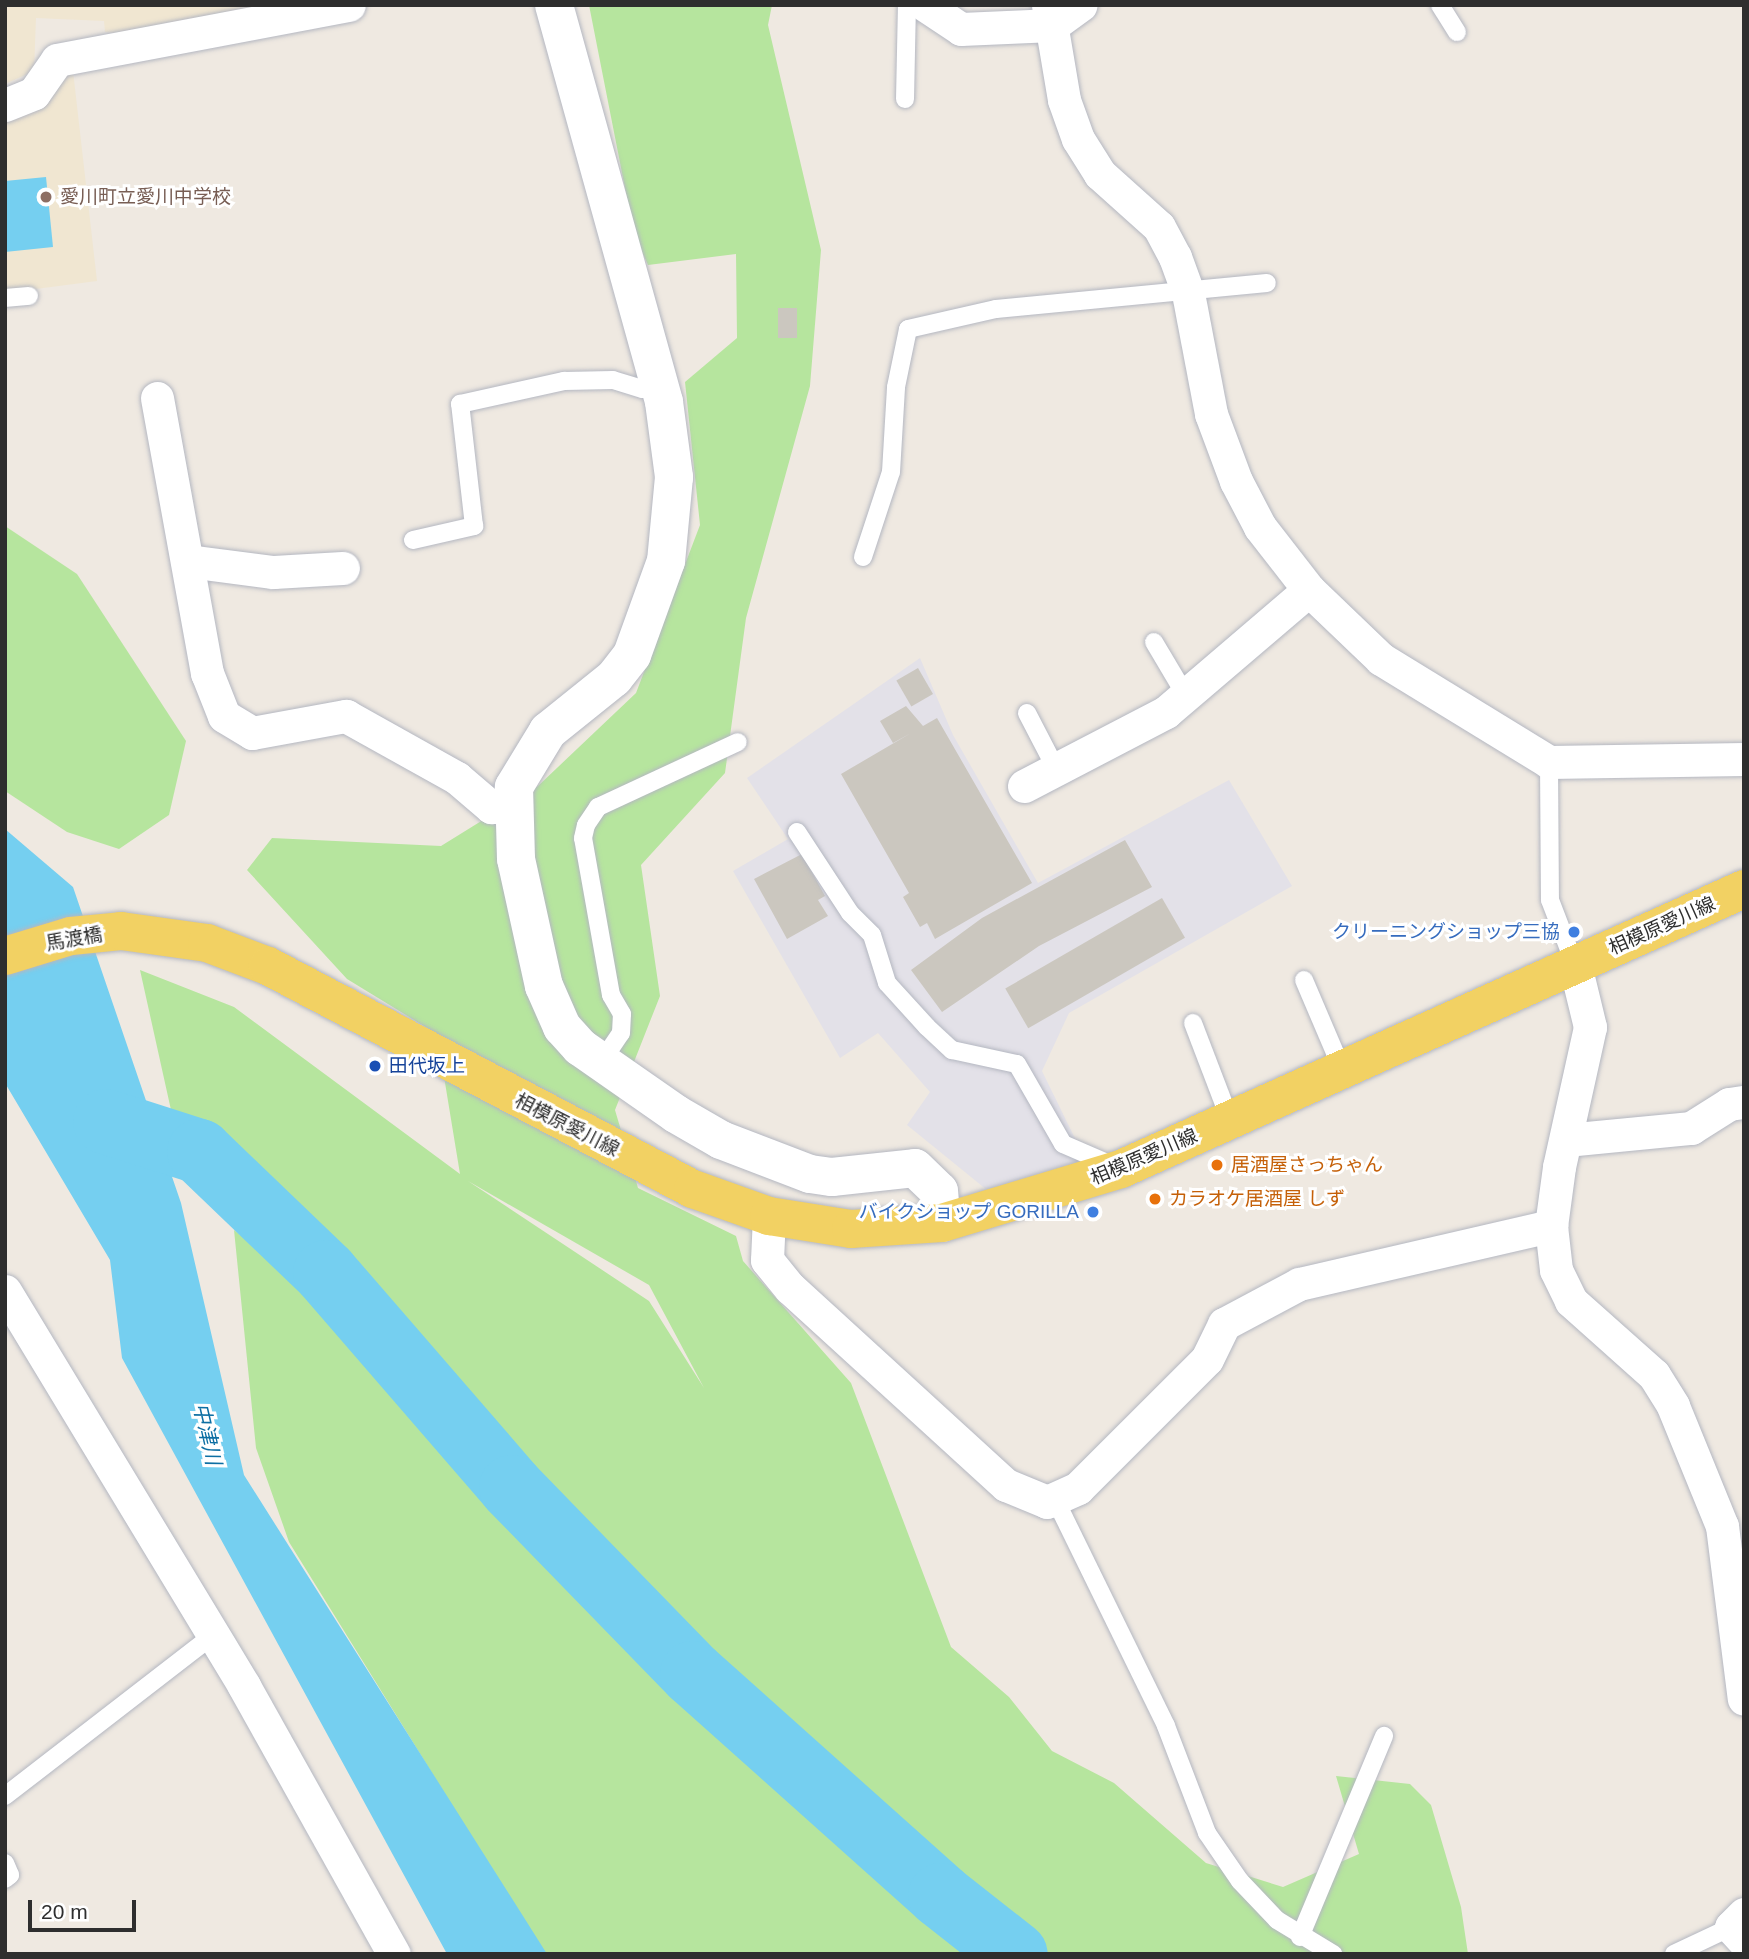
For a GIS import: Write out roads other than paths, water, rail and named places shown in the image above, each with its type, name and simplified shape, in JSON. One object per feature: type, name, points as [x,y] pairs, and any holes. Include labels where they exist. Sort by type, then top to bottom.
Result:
[{"type":"main road","name":"相模原愛川線","points":[[144,931],[207,943],[268,966],[668,1177],[769,1216],[851,1230],[943,1223],[1121,1169],[1744,889]]},
{"type":"main road","name":"馬渡橋","points":[[5,956],[71,936],[144,931]]},
{"type":"street","points":[[5,106],[34,93],[57,60],[349,5]]},
{"type":"street","points":[[554,5],[672,437],[673,520],[646,627],[614,678],[536,744],[519,771],[511,807],[516,859],[551,1006],[562,1027],[600,1065],[721,1140],[789,1168],[832,1177],[915,1168],[939,1191],[943,1223]]},
{"type":"street","points":[[925,5],[961,29],[1050,15],[1081,5]]},
{"type":"street","points":[[1050,15],[1064,100],[1078,139],[1100,174],[1159,227],[1188,293],[1211,414],[1236,481],[1260,527],[1309,590],[1381,659],[1549,762],[1744,759]]},
{"type":"street","points":[[157,398],[207,673],[225,716],[252,733],[346,716],[457,778],[491,807],[511,807]]},
{"type":"street","points":[[188,561],[272,572],[343,568]]},
{"type":"street","points":[[1024,786],[1166,712],[1309,590]]},
{"type":"street","points":[[1575,965],[1590,1027],[1551,1226],[1556,1270],[1566,1293],[1654,1375],[1713,1501],[1727,1551],[1744,1699]]},
{"type":"street","points":[[1566,1140],[1691,1128],[1729,1104],[1744,1102]]},
{"type":"street","points":[[769,1216],[767,1260],[790,1288],[1006,1485],[1029,1498],[1056,1501],[1078,1488],[1207,1359],[1224,1324],[1299,1284],[1551,1226]]},
{"type":"street","points":[[5,1292],[213,1635],[394,1954]]},
{"type":"lane","points":[[905,99],[907,5]]},
{"type":"lane","points":[[1440,5],[1457,32]]},
{"type":"lane","points":[[863,557],[891,472],[896,387],[908,330],[996,309],[1267,284]]},
{"type":"lane","points":[[5,298],[29,296]]},
{"type":"lane","points":[[413,540],[480,528],[460,404],[564,382],[613,380],[643,389],[660,387]]},
{"type":"lane","points":[[1154,642],[1186,696]]},
{"type":"lane","points":[[1027,713],[1056,769]]},
{"type":"lane","points":[[600,1065],[621,1033],[622,1014],[611,995],[583,838],[586,825],[598,807],[738,742]]},
{"type":"lane","points":[[1549,762],[1550,901],[1575,965]]},
{"type":"lane","points":[[797,832],[850,913],[872,935],[887,983],[927,1027],[952,1050],[1017,1064],[1063,1144],[1121,1169]]},
{"type":"lane","points":[[1304,980],[1342,1069]]},
{"type":"lane","points":[[1193,1023],[1230,1120]]},
{"type":"lane","points":[[1056,1501],[1166,1726],[1207,1833],[1240,1881],[1300,1937],[1332,1954]]},
{"type":"lane","points":[[5,1796],[213,1635]]},
{"type":"lane","points":[[1300,1937],[1384,1736]]},
{"type":"lane","points":[[5,1863],[10,1875],[5,1879]]},
{"type":"lane","points":[[1674,1954],[1740,1927]]},
{"type":"water","points":[[46,177],[53,247],[5,252],[5,181]]},
{"type":"water","name":"中津川","points":[[5,829],[73,887],[181,1203],[244,1475],[547,1954],[447,1954],[122,1358],[110,1260],[5,1083]]},
{"type":"waterway","points":[[105,1121],[199,1151],[325,1272],[511,1487],[692,1673],[940,1895],[1015,1954]]},
{"type":"place","name":"愛川町立愛川中学校","points":[[46,197]]},
{"type":"place","name":"クリーニングショップ三協","points":[[1574,932]]},
{"type":"place","name":"田代坂上","points":[[375,1066]]},
{"type":"place","name":"居酒屋さっちゃん","points":[[1217,1165]]},
{"type":"place","name":"カラオケ居酒屋 しず","points":[[1155,1199]]},
{"type":"place","name":"バイクショップ GORILLA","points":[[1093,1212]]}]
